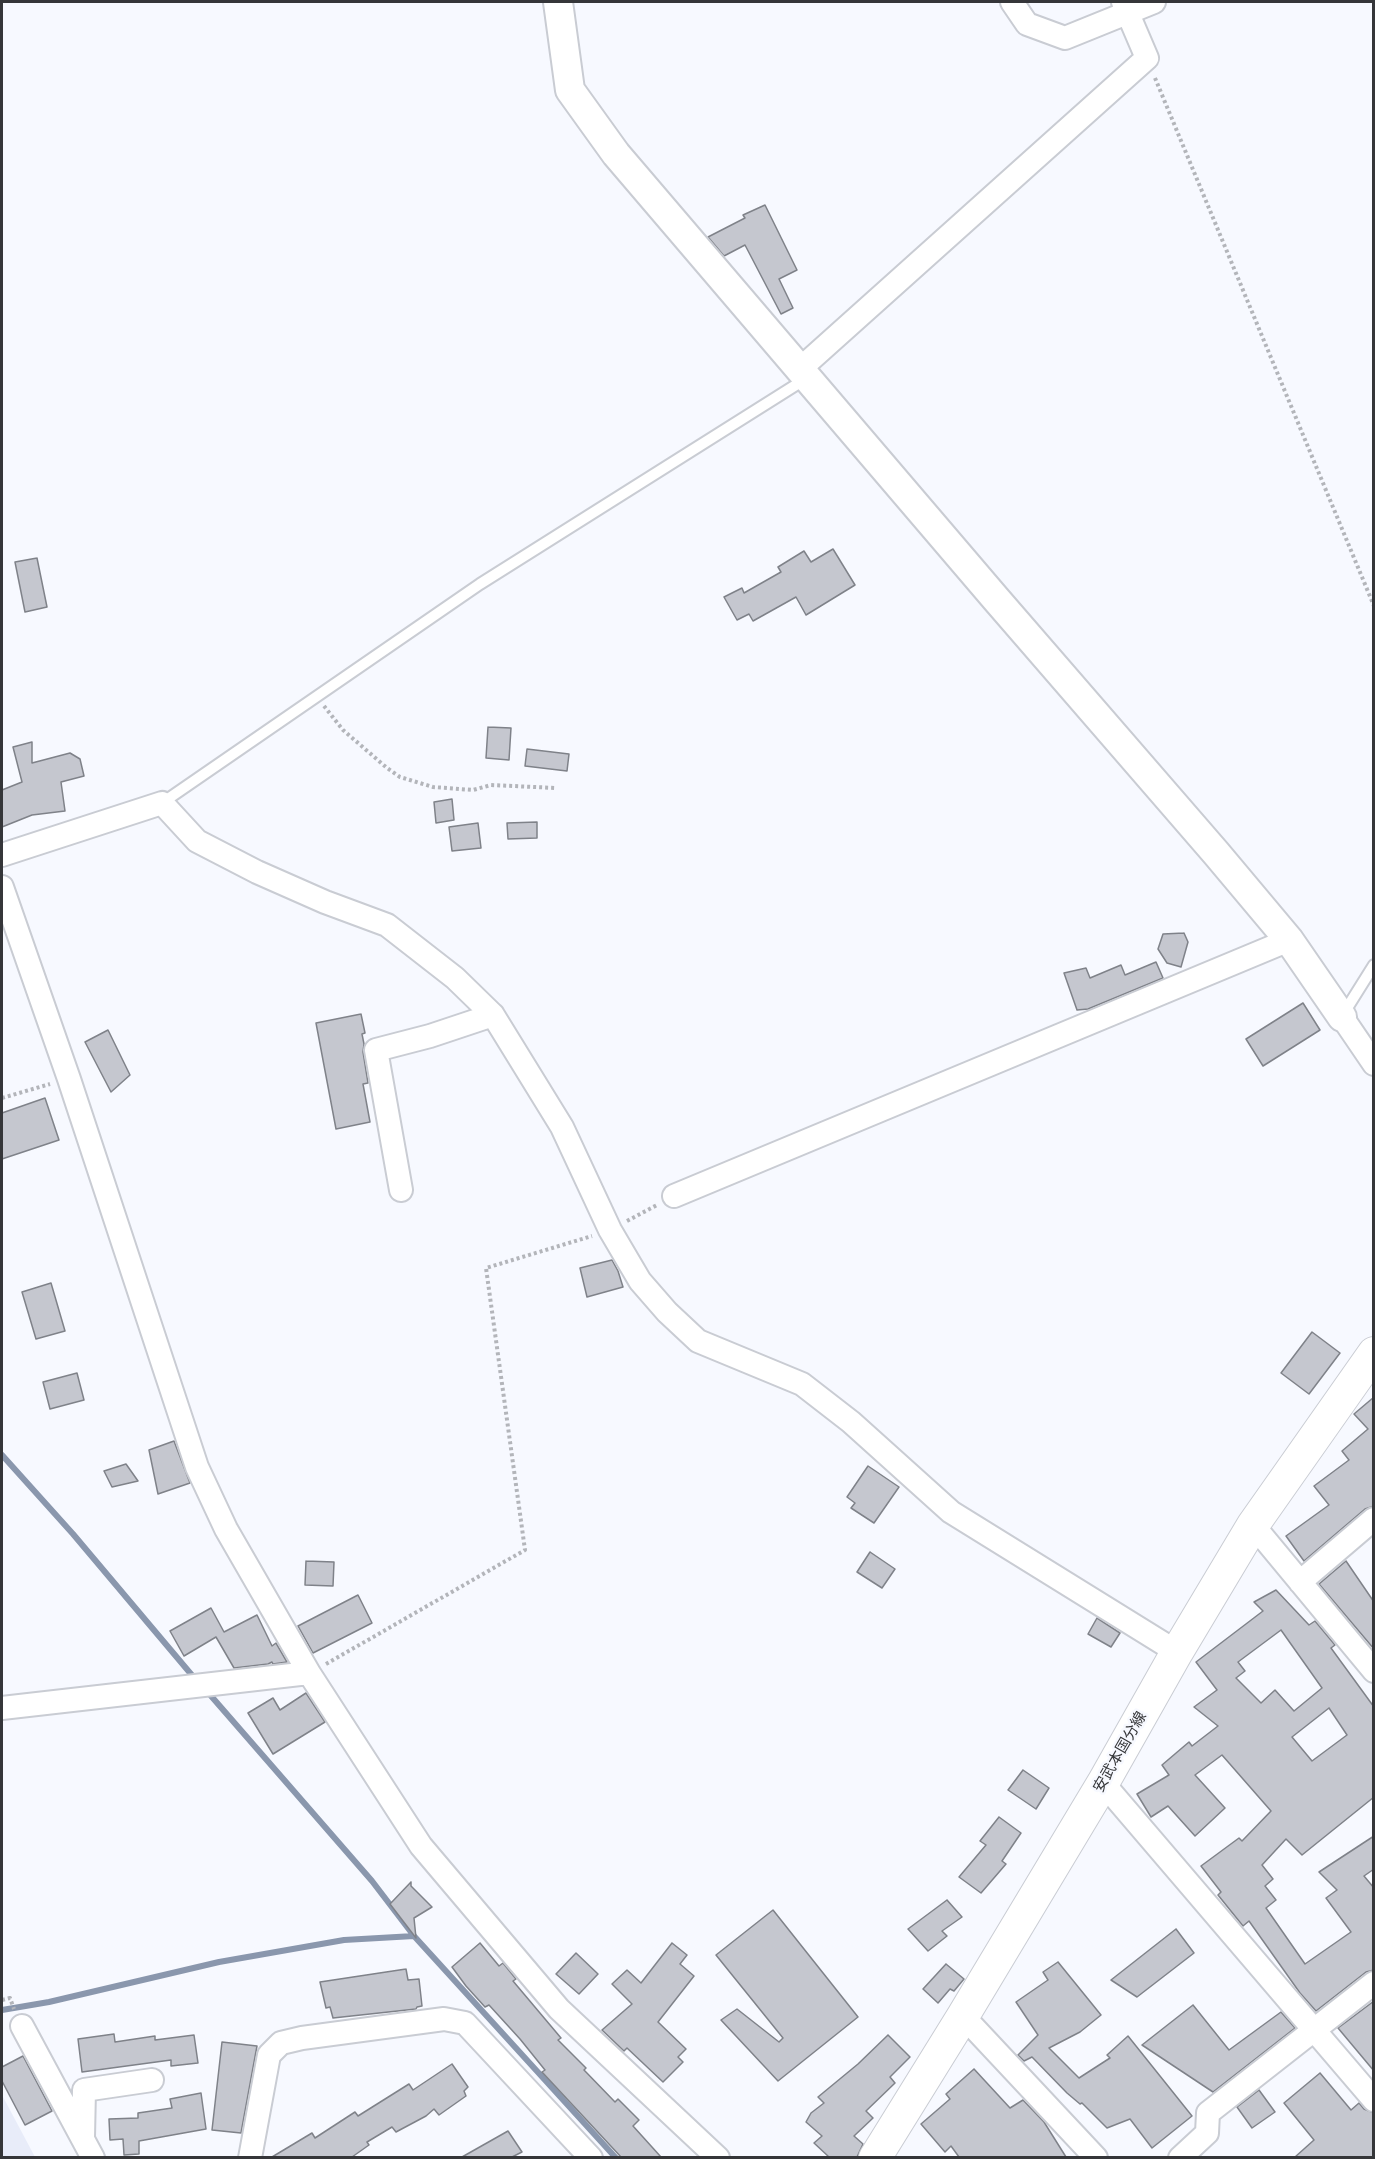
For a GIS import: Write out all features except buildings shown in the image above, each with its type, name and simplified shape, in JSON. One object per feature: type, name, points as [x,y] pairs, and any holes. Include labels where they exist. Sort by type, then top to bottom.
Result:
[{"type":"main road","name":"安武本国分線","points":[[886,2152],[963,2016],[1103,1783],[1177,1652],[1253,1525],[1373,1356]]},
{"type":"street","points":[[558,2],[570,90],[616,154],[1288,940],[1374,1064]]},
{"type":"street","points":[[1012,2],[1027,24],[1065,38],[1125,7],[1154,2]]},
{"type":"street","points":[[804,373],[1147,58],[1125,7]]},
{"type":"street","points":[[2,855],[162,803],[197,841],[257,873],[387,925],[455,978],[493,1015],[562,1127],[610,1230],[640,1281],[667,1312],[698,1341],[802,1384],[851,1422],[951,1512],[1177,1652]]},
{"type":"street","points":[[2,890],[69,1079],[197,1467],[226,1529],[309,1673],[421,1846],[559,2009],[718,2157]]},
{"type":"street","points":[[674,1196],[1288,940]]},
{"type":"street","points":[[400,1190],[376,1050],[430,1036],[493,1015]]},
{"type":"street","points":[[1300,1582],[1374,1519]]},
{"type":"street","points":[[1253,1525],[1371,1662]]},
{"type":"street","points":[[2,1708],[309,1673]]},
{"type":"street","points":[[1103,1783],[1374,2100]]},
{"type":"street","points":[[1180,2157],[1207,2133],[1208,2113],[1374,1983]]},
{"type":"street","points":[[963,2016],[1096,2157]]},
{"type":"street","points":[[250,2157],[269,2055],[280,2043],[444,2019],[465,2023],[588,2157]]},
{"type":"street","points":[[22,2026],[88,2148]]},
{"type":"street","points":[[88,2148],[84,2090],[153,2080]]},
{"type":"lane","points":[[162,803],[480,584],[804,373]]},
{"type":"lane","points":[[1342,1017],[1374,965]]},
{"type":"path","points":[[1147,58],[1374,606]]},
{"type":"path","points":[[315,696],[343,730],[400,777],[433,787],[473,790],[491,784],[556,788]]},
{"type":"path","points":[[2,1098],[69,1079]]},
{"type":"path","points":[[309,1673],[525,1550],[486,1268],[610,1230],[674,1196]]},
{"type":"shaded area","points":[[2,2095],[35,2157],[2,2157]]},
{"type":"waterway","points":[[2,1455],[73,1534],[196,1680]]},
{"type":"waterway","points":[[205,1689],[372,1881],[414,1936],[616,2158]]},
{"type":"waterway","points":[[2,2010],[49,2002],[219,1962],[344,1940],[414,1936]]}]
